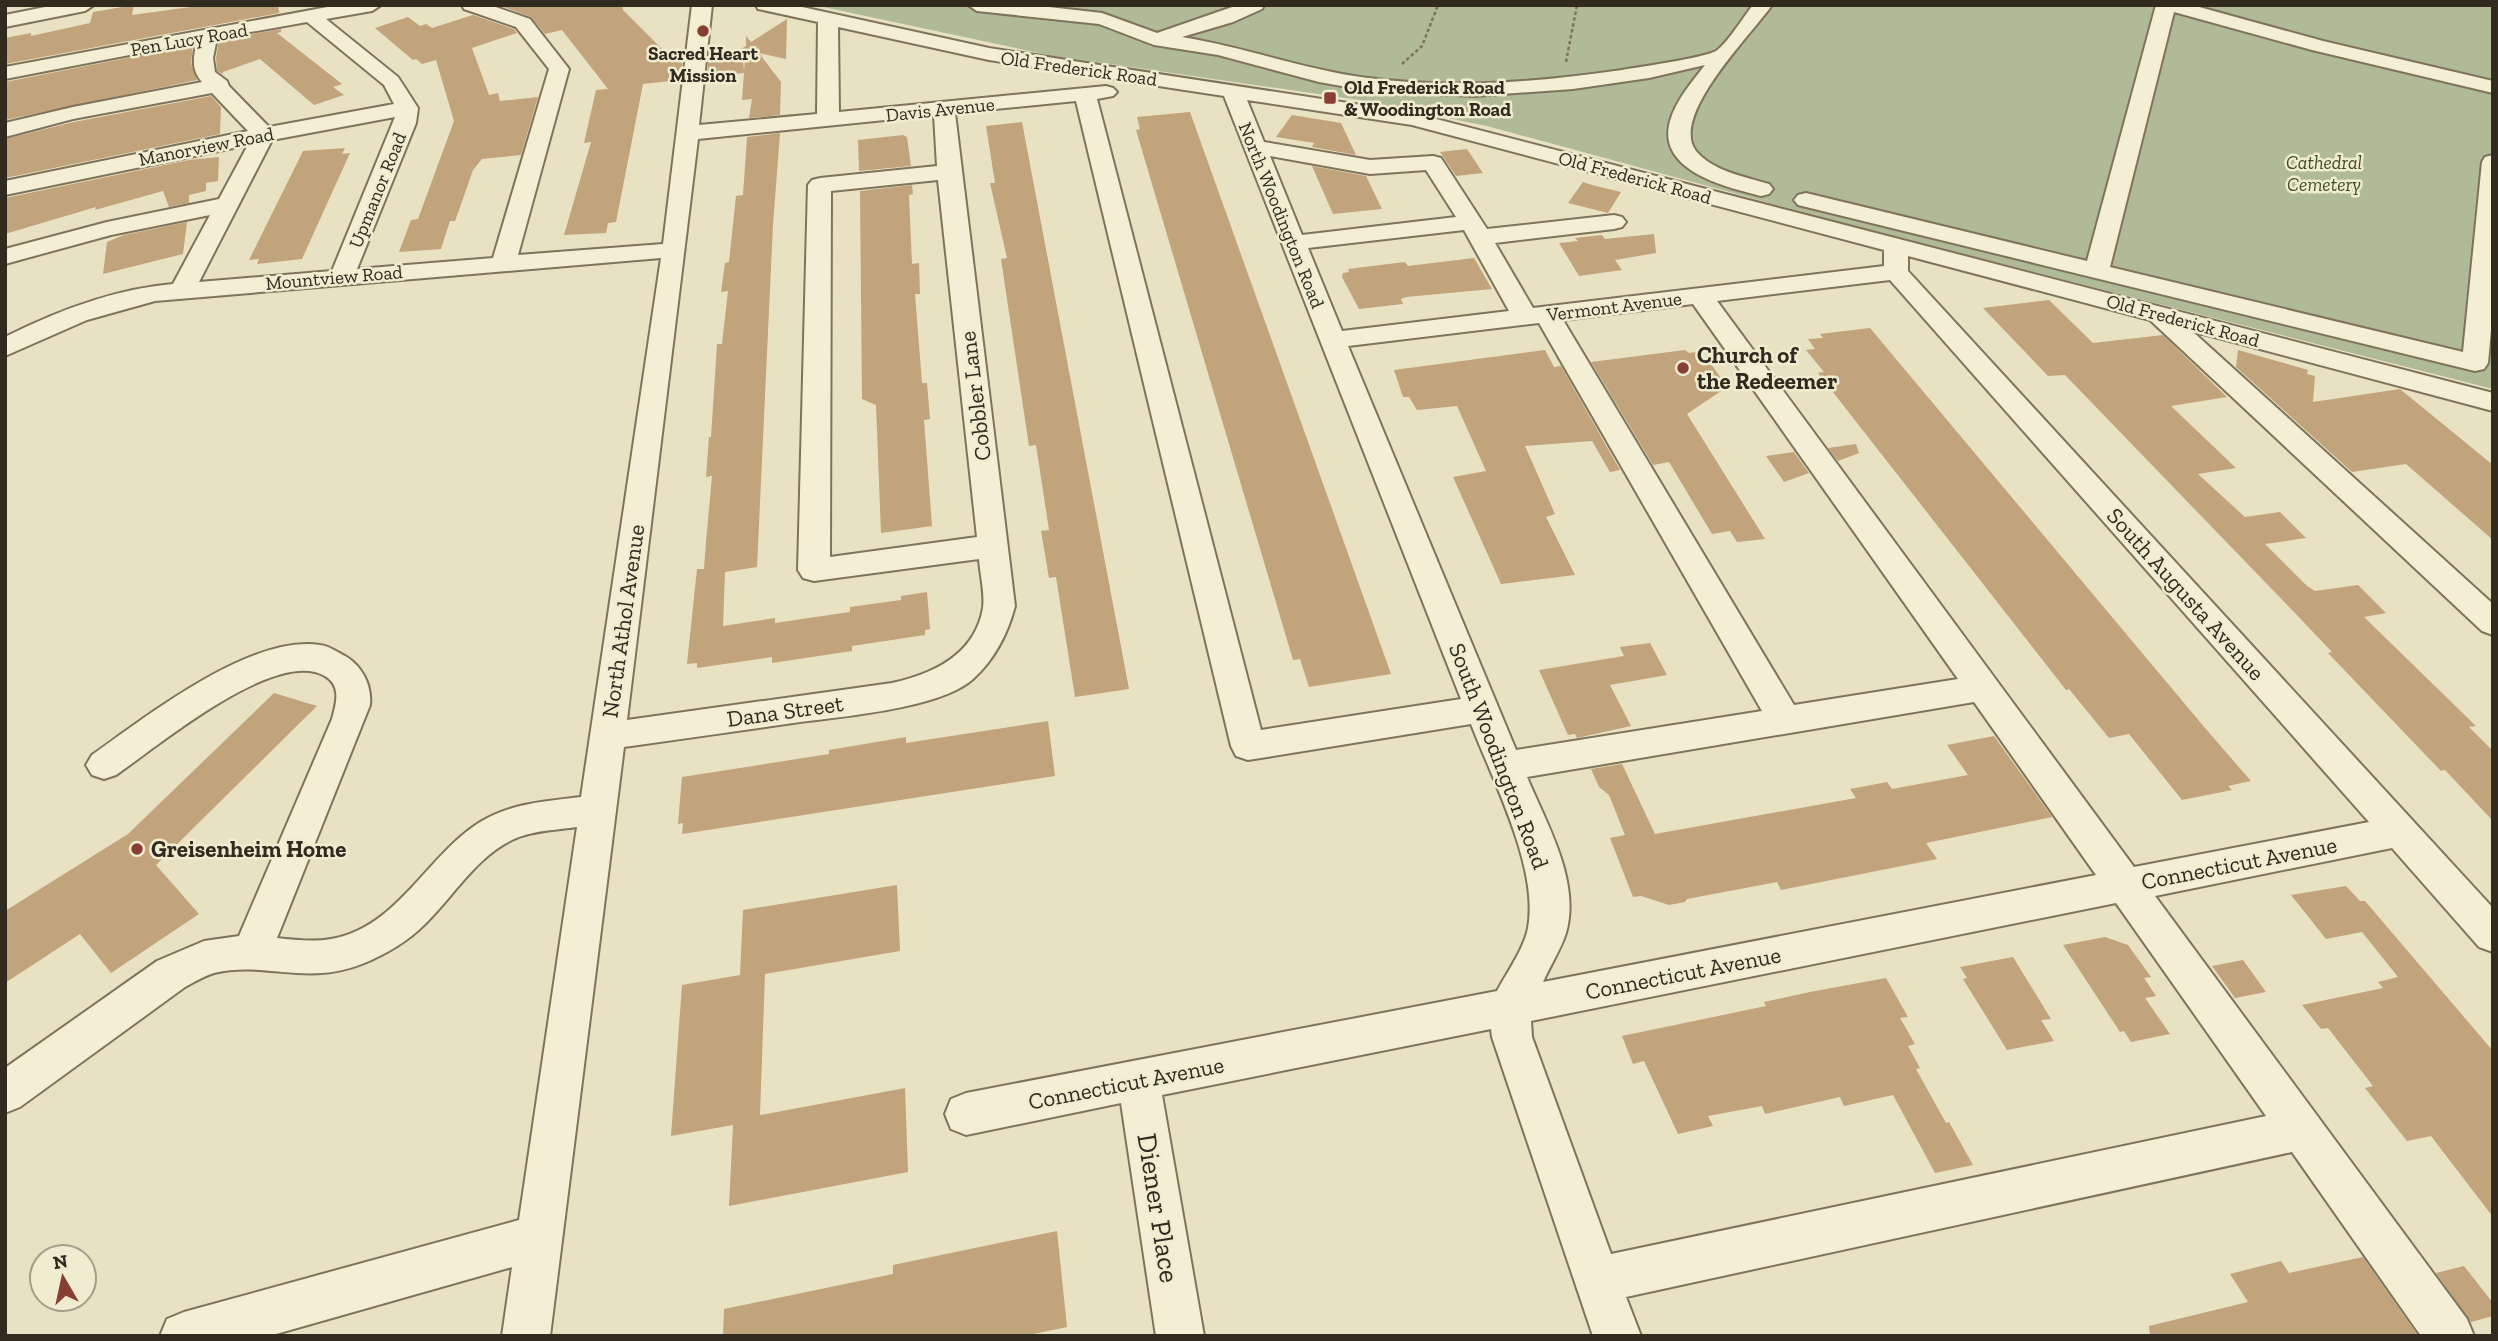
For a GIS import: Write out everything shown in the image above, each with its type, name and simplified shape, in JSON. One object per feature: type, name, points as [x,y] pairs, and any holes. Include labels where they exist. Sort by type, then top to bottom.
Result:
[{"type":"street","points":[[5,21],[85,5]]},
{"type":"street","name":"Pen Lucy Road","points":[[5,73],[85,56],[313,18],[372,5]]},
{"type":"street","points":[[471,5],[523,23],[559,69],[504,263]]},
{"type":"street","name":"North Athol Avenue","points":[[526,1336],[674,250],[702,5]]},
{"type":"street","name":"Old Frederick Road","points":[[765,5],[989,54],[1413,119],[1896,260],[2156,313],[2487,404]]},
{"type":"street","points":[[977,5],[1015,12],[1085,16],[1121,25],[1154,39],[1219,49],[1282,68],[1370,85],[1474,90],[1565,84],[1650,72],[1723,55]]},
{"type":"street","points":[[1120,75],[1132,54],[1154,39],[1226,18],[1255,5]]},
{"type":"street","points":[[1763,5],[1723,55],[1679,125],[1679,141],[1686,155],[1699,165],[1723,177],[1765,190],[2475,363],[2493,162]]},
{"type":"street","points":[[2097,270],[2168,5],[2331,49],[2493,87]]},
{"type":"street","name":"Upmanor Road","points":[[313,18],[391,80],[401,93],[407,108],[405,124],[342,276]]},
{"type":"street","points":[[828,19],[828,120]]},
{"type":"street","points":[[182,290],[264,135],[220,85],[205,73],[202,67],[208,36]]},
{"type":"street","name":"Davis Avenue","points":[[688,133],[1192,84]]},
{"type":"street","points":[[5,130],[74,113],[220,85]]},
{"type":"street","name":"North Woodington Road","points":[[1232,90],[1333,340]]},
{"type":"street","points":[[1085,94],[1248,746],[1482,709]]},
{"type":"street","name":"Manorview Road","points":[[5,188],[407,108]]},
{"type":"street","name":"Cobbler Lane","points":[[944,108],[999,606],[993,628],[960,672]]},
{"type":"street","points":[[1255,147],[1370,167],[1433,163],[1536,315],[1785,720]]},
{"type":"street","points":[[949,172],[820,185],[814,570],[993,546]]},
{"type":"street","points":[[5,257],[107,229],[227,204]]},
{"type":"street","points":[[1293,243],[1614,222]]},
{"type":"street","name":"Mountview Road","points":[[5,348],[55,322],[124,298],[182,290],[342,276],[674,250]]},
{"type":"street","name":"Vermont Avenue","points":[[1333,340],[1700,296],[1896,260]]},
{"type":"street","name":"South Augusta Avenue","points":[[1896,260],[2493,935]]},
{"type":"street","points":[[1700,296],[2450,1336]]},
{"type":"street","name":"South Woodington Road","points":[[1333,340],[1543,861],[1550,898],[1547,932],[1510,1007]]},
{"type":"street","points":[[104,765],[228,682],[262,665],[294,656],[315,657],[337,664],[349,678],[356,696],[349,719],[251,954]]},
{"type":"street","name":"Dana Street","points":[[607,736],[892,696],[926,688],[960,672]]},
{"type":"street","points":[[1505,766],[1983,688]]},
{"type":"street","points":[[5,1093],[171,974],[199,960],[225,954],[338,955],[371,942],[398,925],[478,842],[500,829],[527,820],[597,810]]},
{"type":"street","name":"Connecticut Avenue","points":[[966,1114],[2400,831]]},
{"type":"street","points":[[1510,1007],[1512,1037],[1617,1336]]},
{"type":"street","name":"Diener Place","points":[[1138,1080],[1180,1336]]},
{"type":"street","points":[[1597,1280],[2301,1129]]},
{"type":"street","points":[[184,1336],[540,1237]]},
{"type":"lane","points":[[2156,313],[2493,623]]},
{"type":"path","points":[[1401,65],[1417,56],[1424,46],[1438,5]]},
{"type":"path","points":[[1565,84],[1564,71],[1577,5]]},
{"type":"green space","name":"Cathedral Cemetery","points":[[814,5],[2493,5],[2493,389],[1876,232],[1487,126],[1359,100],[1048,55]]},
{"type":"building","points":[[134,5],[132,15],[205,5],[278,5],[279,13],[5,64],[5,38],[31,33],[31,36],[90,23],[93,12]]},
{"type":"building","points":[[622,5],[623,10],[670,57],[683,56],[680,80],[643,84],[616,222],[608,223],[606,233],[564,235],[591,142],[584,143],[596,90],[608,89],[562,30],[545,34],[531,17],[501,6]]},
{"type":"building","points":[[473,15],[514,29],[517,33],[472,48],[489,95],[498,93],[500,101],[538,97],[521,155],[482,159],[473,170],[455,221],[450,221],[441,249],[399,252],[411,220],[418,219],[454,121],[436,60],[422,64],[416,59],[413,60],[375,28],[408,17],[420,26],[426,24],[432,28]]},
{"type":"building","points":[[787,19],[786,59],[759,53],[781,82],[780,115],[749,118],[752,99],[742,100],[744,73],[707,77],[709,53],[742,50],[744,71],[746,50],[741,49],[746,46],[746,36],[751,42]]},
{"type":"building","points":[[281,29],[281,32],[277,33],[342,84],[333,87],[344,95],[314,105],[260,59],[223,74],[217,71],[219,40]]},
{"type":"building","points":[[193,45],[191,63],[197,80],[5,120],[5,82]]},
{"type":"building","points":[[211,96],[221,107],[220,134],[5,178],[5,139],[74,122]]},
{"type":"building","points":[[1190,112],[1391,674],[1309,687],[1300,659],[1293,660],[1136,130],[1140,129],[1137,117]]},
{"type":"building","points":[[1292,115],[1341,123],[1356,155],[1312,147],[1314,143],[1276,137]]},
{"type":"building","points":[[1022,122],[1129,689],[1075,697],[1056,577],[1049,578],[1041,531],[1049,530],[1036,445],[1029,446],[1001,259],[1007,258],[990,183],[995,183],[986,126]]},
{"type":"building","points":[[780,133],[773,225],[757,567],[725,572],[723,626],[775,618],[775,623],[850,612],[850,607],[901,600],[901,596],[927,592],[930,629],[925,630],[925,635],[852,646],[852,651],[772,663],[772,657],[697,668],[697,663],[687,664],[697,569],[704,569],[712,476],[706,477],[717,344],[722,344],[728,291],[721,292],[725,263],[729,262],[736,196],[743,195],[747,137]]},
{"type":"building","points":[[903,135],[907,137],[911,166],[859,171],[858,140]]},
{"type":"building","points":[[345,148],[342,154],[350,153],[302,259],[257,264],[259,259],[249,260],[303,151]]},
{"type":"building","points":[[1467,149],[1483,173],[1456,176],[1440,152]]},
{"type":"building","points":[[219,157],[218,181],[206,183],[206,191],[189,195],[189,203],[169,207],[163,191],[95,210],[96,207],[5,234],[5,198],[189,160]]},
{"type":"building","points":[[1312,166],[1366,176],[1382,209],[1333,214]]},
{"type":"building","points":[[1583,182],[1621,192],[1608,213],[1568,203]]},
{"type":"building","points":[[912,185],[913,194],[909,195],[912,264],[919,263],[920,294],[915,294],[922,383],[927,383],[930,419],[924,420],[932,526],[881,533],[876,405],[862,399],[860,191]]},
{"type":"building","points":[[187,222],[183,254],[103,274],[107,242],[124,235]]},
{"type":"building","points":[[1654,234],[1656,253],[1615,260],[1622,270],[1579,276],[1559,243],[1602,235],[1605,239]]},
{"type":"building","points":[[1474,258],[1492,289],[1406,297],[1401,299],[1403,304],[1359,309],[1342,277],[1343,273],[1349,272],[1348,269],[1405,262],[1408,266]]},
{"type":"building","points":[[2049,300],[2093,343],[2163,335],[2227,397],[2171,406],[2236,468],[2198,474],[2245,517],[2280,512],[2306,538],[2265,544],[2307,586],[2315,591],[2358,585],[2386,613],[2364,617],[2476,726],[2469,727],[2493,751],[2493,821],[2445,770],[2441,771],[2328,653],[2332,652],[2065,375],[2048,376],[1983,308]]},
{"type":"building","points":[[1870,328],[2251,781],[2228,786],[2232,790],[2182,800],[2129,734],[2109,738],[2069,689],[2066,690],[1818,373],[1824,372],[1806,350],[1815,349],[1808,339],[1823,338],[1820,334]]},
{"type":"building","points":[[1545,350],[1554,367],[1561,366],[1620,470],[1610,472],[1592,441],[1525,446],[1555,514],[1546,517],[1575,575],[1501,584],[1453,477],[1486,471],[1457,406],[1417,410],[1409,397],[1403,397],[1394,370]]},
{"type":"building","points":[[1685,350],[1689,353],[1697,352],[1701,358],[1707,358],[1727,387],[1687,414],[1765,539],[1737,542],[1730,531],[1712,534],[1669,462],[1653,465],[1591,362]]},
{"type":"building","points":[[2238,350],[2308,370],[2307,374],[2315,376],[2313,402],[2400,389],[2493,465],[2493,540],[2406,464],[2352,472],[2236,367]]},
{"type":"building","points":[[1856,444],[1859,453],[1838,461],[1828,448]]},
{"type":"building","points":[[1794,452],[1809,473],[1784,482],[1766,456]]},
{"type":"building","points":[[1650,643],[1667,675],[1610,685],[1631,726],[1577,738],[1575,734],[1568,735],[1539,670],[1624,656],[1620,647]]},
{"type":"building","name":"Greisenheim Home","points":[[274,693],[317,706],[156,865],[199,914],[111,973],[80,934],[5,983],[5,911],[128,834]]},
{"type":"building","points":[[1048,721],[1055,776],[682,834],[683,823],[678,824],[682,777],[829,754],[829,750],[906,737],[906,743]]},
{"type":"building","points":[[1994,736],[2052,817],[1926,843],[1937,859],[1781,890],[1777,882],[1687,899],[1685,902],[1669,905],[1641,896],[1633,897],[1610,838],[1625,835],[1609,795],[1599,787],[1591,769],[1622,764],[1655,834],[1856,798],[1850,789],[1887,782],[1892,789],[1968,775],[1947,745]]},
{"type":"building","points":[[897,885],[900,951],[765,974],[760,1115],[905,1088],[908,1172],[729,1206],[733,1125],[671,1136],[682,985],[740,975],[743,910]]},
{"type":"building","points":[[2346,886],[2360,901],[2365,901],[2493,1051],[2493,1217],[2431,1136],[2407,1141],[2365,1088],[2373,1086],[2328,1028],[2321,1029],[2302,1005],[2383,988],[2378,982],[2398,977],[2362,932],[2326,939],[2291,895]]},
{"type":"building","points":[[2105,937],[2128,945],[2151,977],[2144,978],[2156,996],[2145,998],[2170,1034],[2131,1042],[2124,1031],[2120,1032],[2063,945]]},
{"type":"building","points":[[2013,957],[2051,1019],[2041,1020],[2054,1041],[2007,1050],[1963,979],[1967,978],[1960,967]]},
{"type":"building","points":[[2243,960],[2266,992],[2235,998],[2212,966]]},
{"type":"building","points":[[1886,978],[1908,1017],[1900,1018],[1915,1044],[1908,1046],[1920,1068],[1916,1069],[1973,1165],[1935,1173],[1893,1095],[1844,1106],[1840,1097],[1765,1114],[1762,1106],[1708,1116],[1713,1126],[1678,1134],[1644,1061],[1633,1064],[1622,1036],[1766,1006],[1764,1002]]},
{"type":"building","points":[[1057,1231],[1067,1327],[1024,1336],[723,1336],[724,1309],[893,1274],[893,1265]]},
{"type":"building","points":[[2363,1257],[2418,1336],[2150,1336],[2149,1326],[2248,1302],[2230,1274],[2281,1261],[2289,1273]]},
{"type":"building","points":[[2464,1266],[2493,1303],[2493,1316],[2471,1322],[2436,1273]]},
{"type":"place","name":"Sacred Heart Mission","points":[[703,31]]},
{"type":"place","name":"Old Frederick Road & Woodington Road","points":[[1330,98]]},
{"type":"place","name":"Church of the Redeemer","points":[[1683,368]]},
{"type":"place","name":"Greisenheim Home","points":[[137,849]]}]
